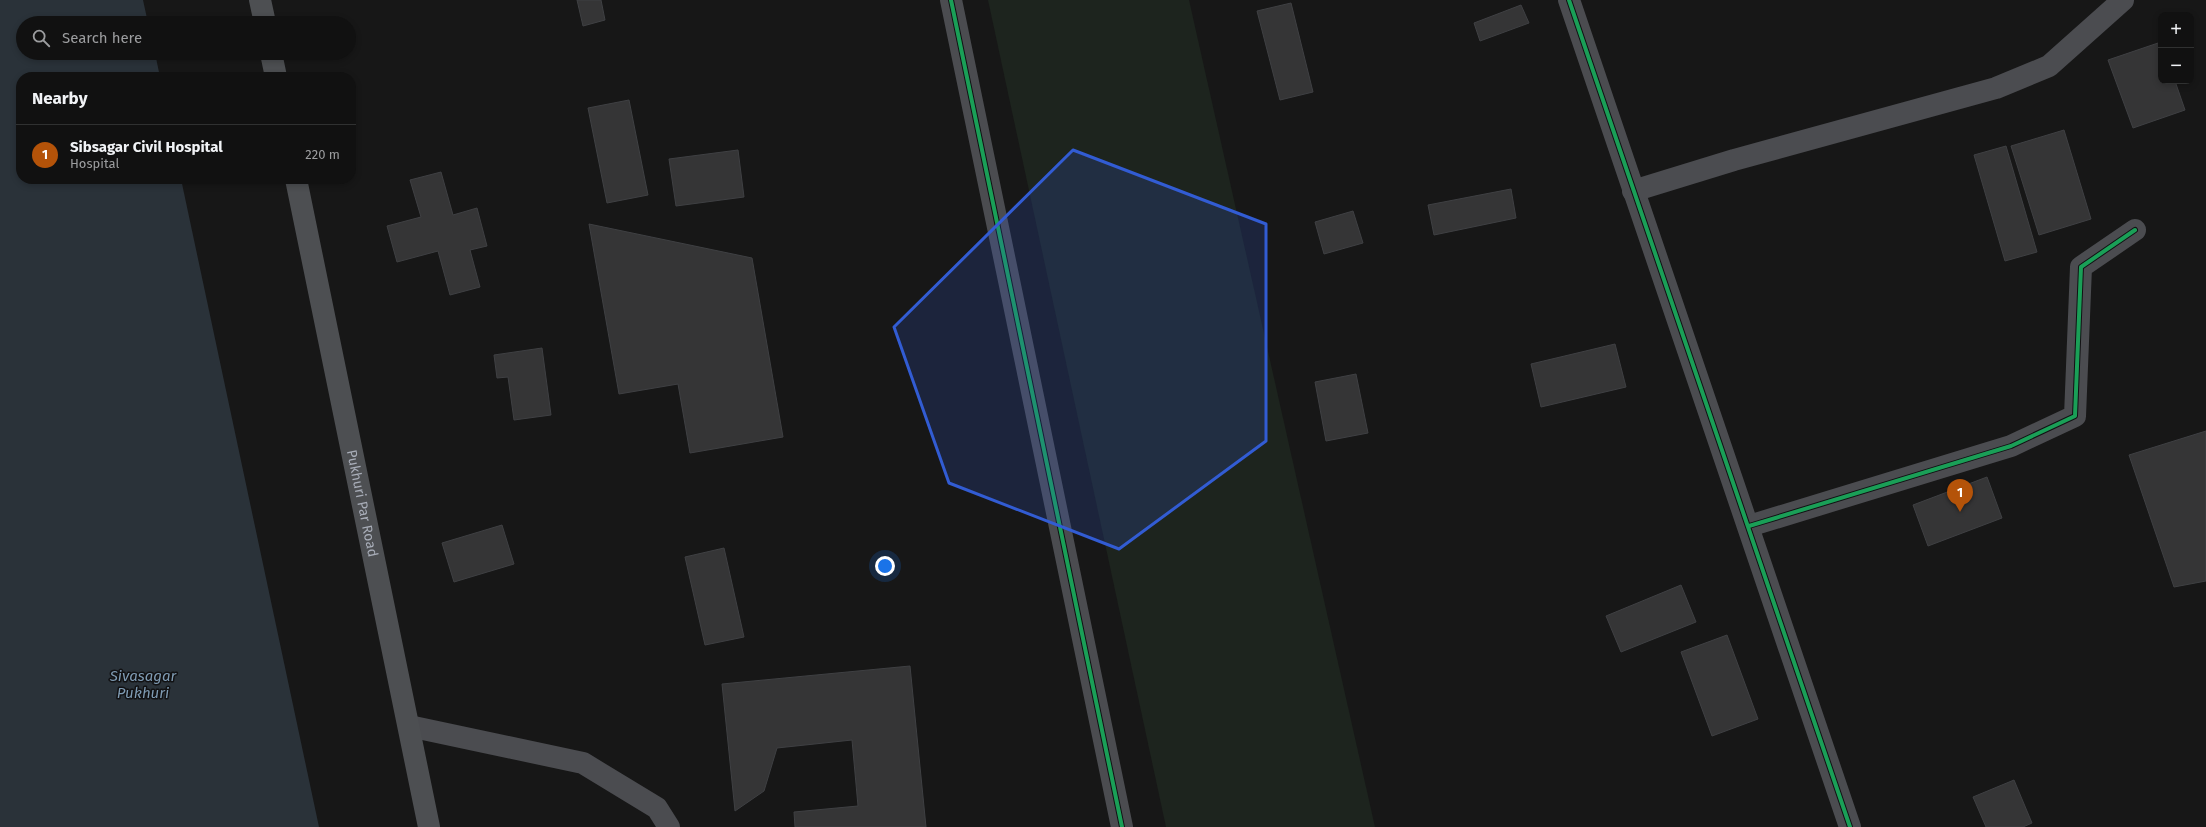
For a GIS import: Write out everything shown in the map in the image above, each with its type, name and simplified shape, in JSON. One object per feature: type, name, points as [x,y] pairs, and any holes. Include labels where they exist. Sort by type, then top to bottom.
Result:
[{"type":"main road","points":[[260,0],[263,16]]},
{"type":"main road","points":[[272,60],[275,72]]},
{"type":"main road","name":"Pukhuri Par Road","points":[[297,184],[429,827]]},
{"type":"street","points":[[951,0],[1122,827]]},
{"type":"street","points":[[1569,0],[1633,191],[1749,526],[1850,827]]},
{"type":"street","points":[[1633,191],[1734,160],[1996,88],[2049,66],[2123,0]]},
{"type":"street","points":[[1749,526],[2011,446],[2075,416],[2081,267],[2135,230]]},
{"type":"street","points":[[408,726],[583,763],[657,808],[669,827]]},
{"type":"highlighted area","points":[[1073,150],[1266,224],[1266,441],[1119,549],[949,483],[894,327]]},
{"type":"shaded area","points":[[988,0],[1189,0],[1375,827],[1166,827]]},
{"type":"water","name":"Sivasagar Pukhuri","points":[[0,0],[143,0],[146,16],[16,16],[16,60],[156,60],[159,72],[16,72],[16,184],[182,184],[319,827],[0,827]]},
{"type":"building","points":[[577,0],[601,0],[605,20],[583,26]]},
{"type":"building","points":[[1291,3],[1313,92],[1280,100],[1257,11]]},
{"type":"building","points":[[1521,5],[1529,23],[1480,41],[1474,23]]},
{"type":"building","points":[[2158,43],[2158,84],[2176,84],[2185,110],[2133,128],[2108,60]]},
{"type":"building","points":[[629,100],[648,195],[607,203],[588,108]]},
{"type":"building","points":[[2064,130],[2091,219],[2039,235],[2011,146]]},
{"type":"building","points":[[2006,146],[2037,252],[2005,261],[1974,155]]},
{"type":"building","points":[[738,150],[744,197],[676,206],[669,159]]},
{"type":"building","points":[[441,172],[453,215],[477,208],[487,246],[470,250],[480,287],[450,295],[438,251],[397,262],[387,226],[421,217],[410,180]]},
{"type":"building","points":[[1511,189],[1516,218],[1434,235],[1428,205]]},
{"type":"building","points":[[1353,211],[1363,243],[1324,254],[1315,222]]},
{"type":"building","points":[[589,224],[752,258],[783,437],[690,453],[678,384],[619,394]]},
{"type":"building","points":[[1615,344],[1626,387],[1541,407],[1531,364]]},
{"type":"building","points":[[542,348],[551,415],[514,420],[508,377],[497,378],[494,355]]},
{"type":"building","points":[[1356,374],[1368,433],[1326,441],[1315,382]]},
{"type":"building","points":[[2206,431],[2206,581],[2174,587],[2129,455]]},
{"type":"building","points":[[1987,477],[2002,518],[1928,546],[1913,505]]},
{"type":"building","points":[[502,525],[514,564],[454,582],[442,543]]},
{"type":"building","points":[[724,548],[744,637],[705,645],[685,557]]},
{"type":"building","points":[[1681,585],[1696,622],[1621,652],[1606,616]]},
{"type":"building","points":[[1727,635],[1758,719],[1712,736],[1681,652]]},
{"type":"building","points":[[910,666],[926,827],[795,827],[794,812],[858,806],[852,740],[777,748],[764,791],[735,811],[722,684]]},
{"type":"building","points":[[2014,780],[2032,823],[2023,827],[1986,827],[1973,797]]},
{"type":"cycle path","points":[[951,0],[1122,827]]},
{"type":"cycle path","points":[[1569,0],[1850,827]]},
{"type":"cycle path","points":[[1749,526],[2011,446],[2075,416],[2081,267],[2135,230]]},
{"type":"place","name":"Sibsagar Civil Hospital","points":[[1960,512]]}]
